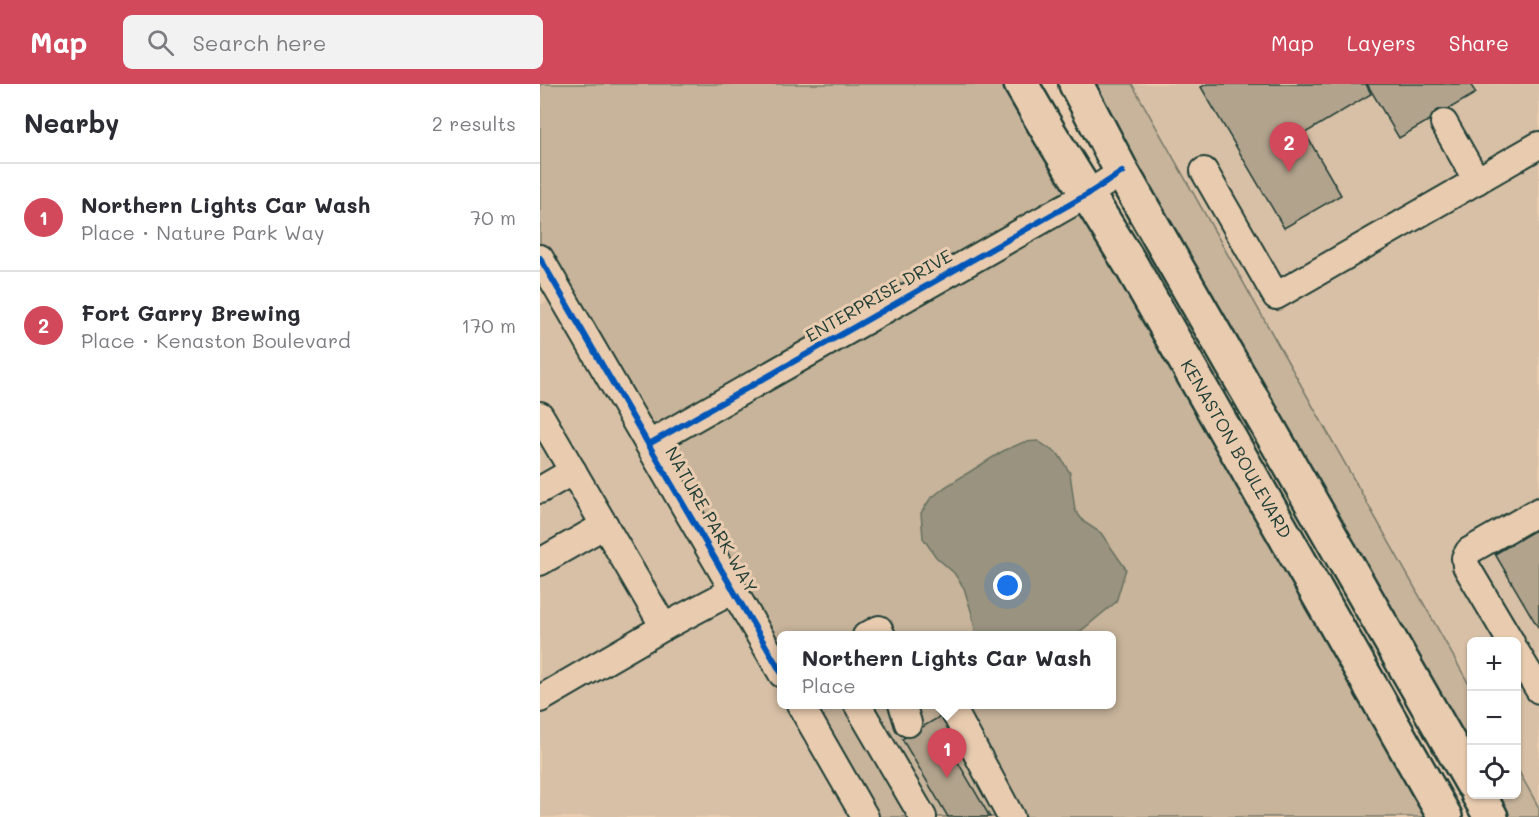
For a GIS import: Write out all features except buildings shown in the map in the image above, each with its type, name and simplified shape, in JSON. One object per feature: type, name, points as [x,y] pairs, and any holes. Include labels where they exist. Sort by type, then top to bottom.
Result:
[{"type":"main road","name":"KENASTON BOULEVARD","points":[[1021,84],[1131,265],[1445,817]]},
{"type":"main road","points":[[1076,84],[1122,172],[1467,774]]},
{"type":"main road","points":[[1480,799],[1491,817]]},
{"type":"street","points":[[1444,123],[1477,181]]},
{"type":"street","points":[[1204,171],[1276,296],[1539,145]]},
{"type":"street","name":"ENTERPRISE DRIVE","points":[[649,444],[1088,194],[1122,172]]},
{"type":"street","name":"NATURE PARK WAY","points":[[544,272],[649,444],[777,665]]},
{"type":"street","points":[[540,415],[664,627]]},
{"type":"street","points":[[540,490],[573,471]]},
{"type":"street","points":[[1507,637],[1466,566],[1465,558],[1468,551],[1539,511]]},
{"type":"street","points":[[540,562],[604,525]]},
{"type":"street","points":[[540,699],[664,627],[734,590]]},
{"type":"street","points":[[1526,657],[1539,690]]},
{"type":"street","points":[[802,709],[865,817]]},
{"type":"street","points":[[859,709],[923,817]]},
{"type":"street","points":[[951,709],[1011,817]]},
{"type":"shaded area","points":[[540,84],[1015,84],[1445,817],[865,817],[802,709],[1116,709],[1116,631],[777,631],[777,665],[540,255]]},
{"type":"shaded area","points":[[1084,84],[1132,84],[1467,681],[1467,769]]},
{"type":"shaded area","points":[[1132,84],[1539,84],[1539,808],[1521,775],[1521,637],[1467,637],[1467,681]]},
{"type":"shaded area","points":[[561,295],[777,665],[777,709],[802,709],[865,817],[540,817],[540,305]]},
{"type":"shaded area","points":[[1038,441],[1059,455],[1070,473],[1075,510],[1084,522],[1101,533],[1126,569],[1116,602],[1081,631],[975,631],[964,588],[954,573],[936,557],[923,538],[921,513],[930,499],[1003,451],[1024,442]]},
{"type":"shaded area","points":[[1521,775],[1539,808],[1539,817],[1495,817],[1484,799],[1521,799]]},
{"type":"cycle path","points":[[649,444],[1088,194],[1122,172]]},
{"type":"cycle path","points":[[540,258],[777,665]]},
{"type":"place","name":"Fort Garry Brewing","points":[[1289,172]]},
{"type":"place","name":"Northern Lights Car Wash","points":[[947,778]]}]
